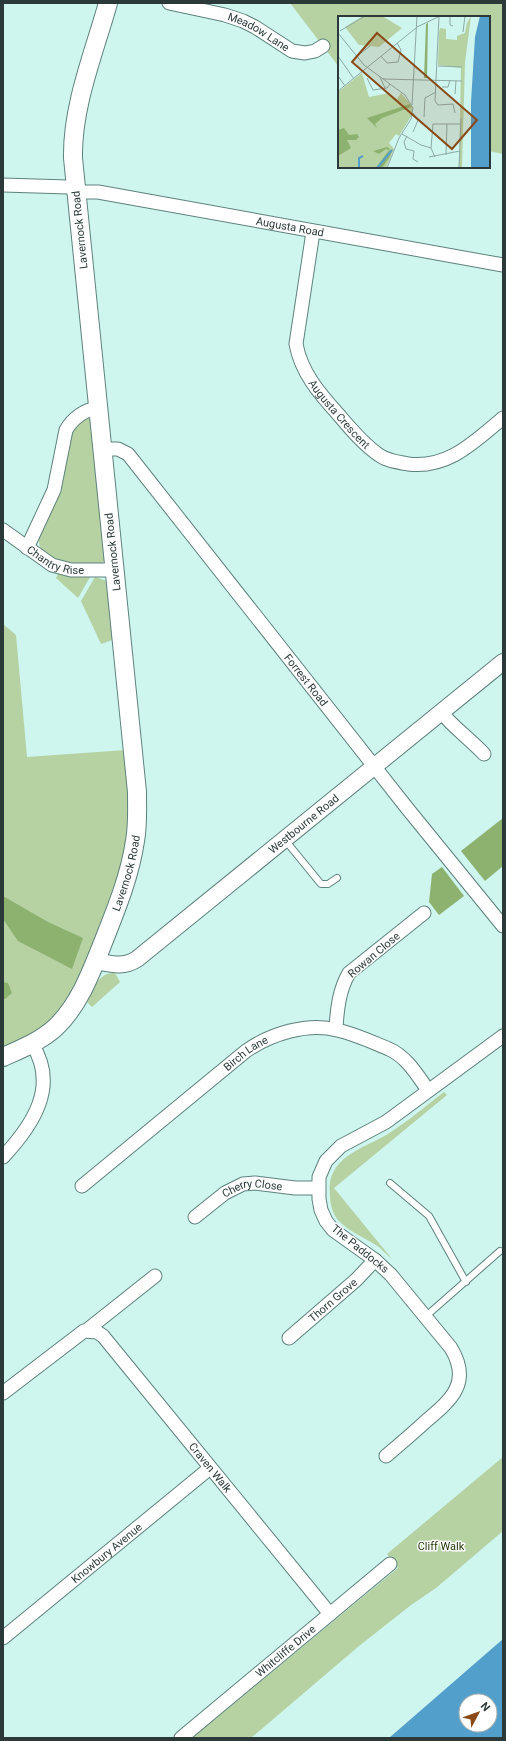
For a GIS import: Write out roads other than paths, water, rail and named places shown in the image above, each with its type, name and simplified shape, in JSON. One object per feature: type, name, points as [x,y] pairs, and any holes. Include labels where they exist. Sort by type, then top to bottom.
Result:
[{"type":"main road","name":"Lavernock Road","points":[[3,1057],[32,1044],[50,1032],[64,1019],[78,999],[96,961],[126,884],[137,831],[137,792],[73,146],[76,118],[108,3]]},
{"type":"street","name":"Meadow Lane","points":[[169,3],[226,15],[243,21],[292,51],[306,53],[315,51],[322,46]]},
{"type":"street","name":"Augusta Road","points":[[3,185],[68,187],[77,190],[503,265]]},
{"type":"street","name":"Augusta Crescent","points":[[313,232],[296,344],[307,375],[314,386],[361,439],[379,455],[387,459],[411,464],[431,464],[468,448],[503,418]]},
{"type":"street","points":[[27,548],[54,490],[66,430],[69,425],[81,414],[91,409],[99,408]]},
{"type":"street","name":"Forrest Road","points":[[103,449],[118,449],[128,454],[439,848],[503,926]]},
{"type":"street","name":"Chantry Rise","points":[[3,530],[52,565],[71,570],[114,570]]},
{"type":"street","name":"Westbourne Road","points":[[96,961],[119,965],[131,963],[503,662]]},
{"type":"street","points":[[441,712],[462,735],[475,744],[484,754]]},
{"type":"street","name":"Rowan Close","points":[[336,1029],[340,994],[343,982],[349,973],[424,913]]},
{"type":"street","name":"Birch Lane","points":[[82,1186],[255,1045],[297,1030],[311,1028],[336,1029],[398,1052],[428,1090]]},
{"type":"street","name":"The Paddocks","points":[[386,1456],[448,1403],[457,1386],[459,1368],[456,1356],[451,1348],[391,1275],[375,1260],[333,1230],[321,1210],[318,1188],[322,1169],[332,1153],[350,1139],[386,1122],[503,1036]]},
{"type":"street","points":[[3,1156],[30,1125],[40,1101],[44,1080],[43,1070],[41,1061],[32,1044]]},
{"type":"street","name":"Cherry Close","points":[[195,1217],[225,1193],[243,1184],[255,1182],[295,1188],[318,1188]]},
{"type":"street","name":"Thorn Grove","points":[[289,1338],[356,1280],[375,1260]]},
{"type":"street","points":[[3,1393],[155,1276]]},
{"type":"street","name":"Craven Walk","points":[[86,1330],[97,1332],[103,1336],[330,1614]]},
{"type":"street","name":"Knowbury Avenue","points":[[3,1638],[210,1468]]},
{"type":"street","name":"Whitcliffe Drive","points":[[181,1738],[390,1564]]},
{"type":"lane","points":[[284,839],[321,884],[328,884],[336,878]]},
{"type":"lane","points":[[390,1183],[428,1216],[466,1282]]},
{"type":"lane","points":[[425,1317],[500,1251]]},
{"type":"water","points":[[503,1639],[503,1738],[389,1738]]},
{"type":"park label","name":"Cliff Walk","points":[[441,1546]]}]
